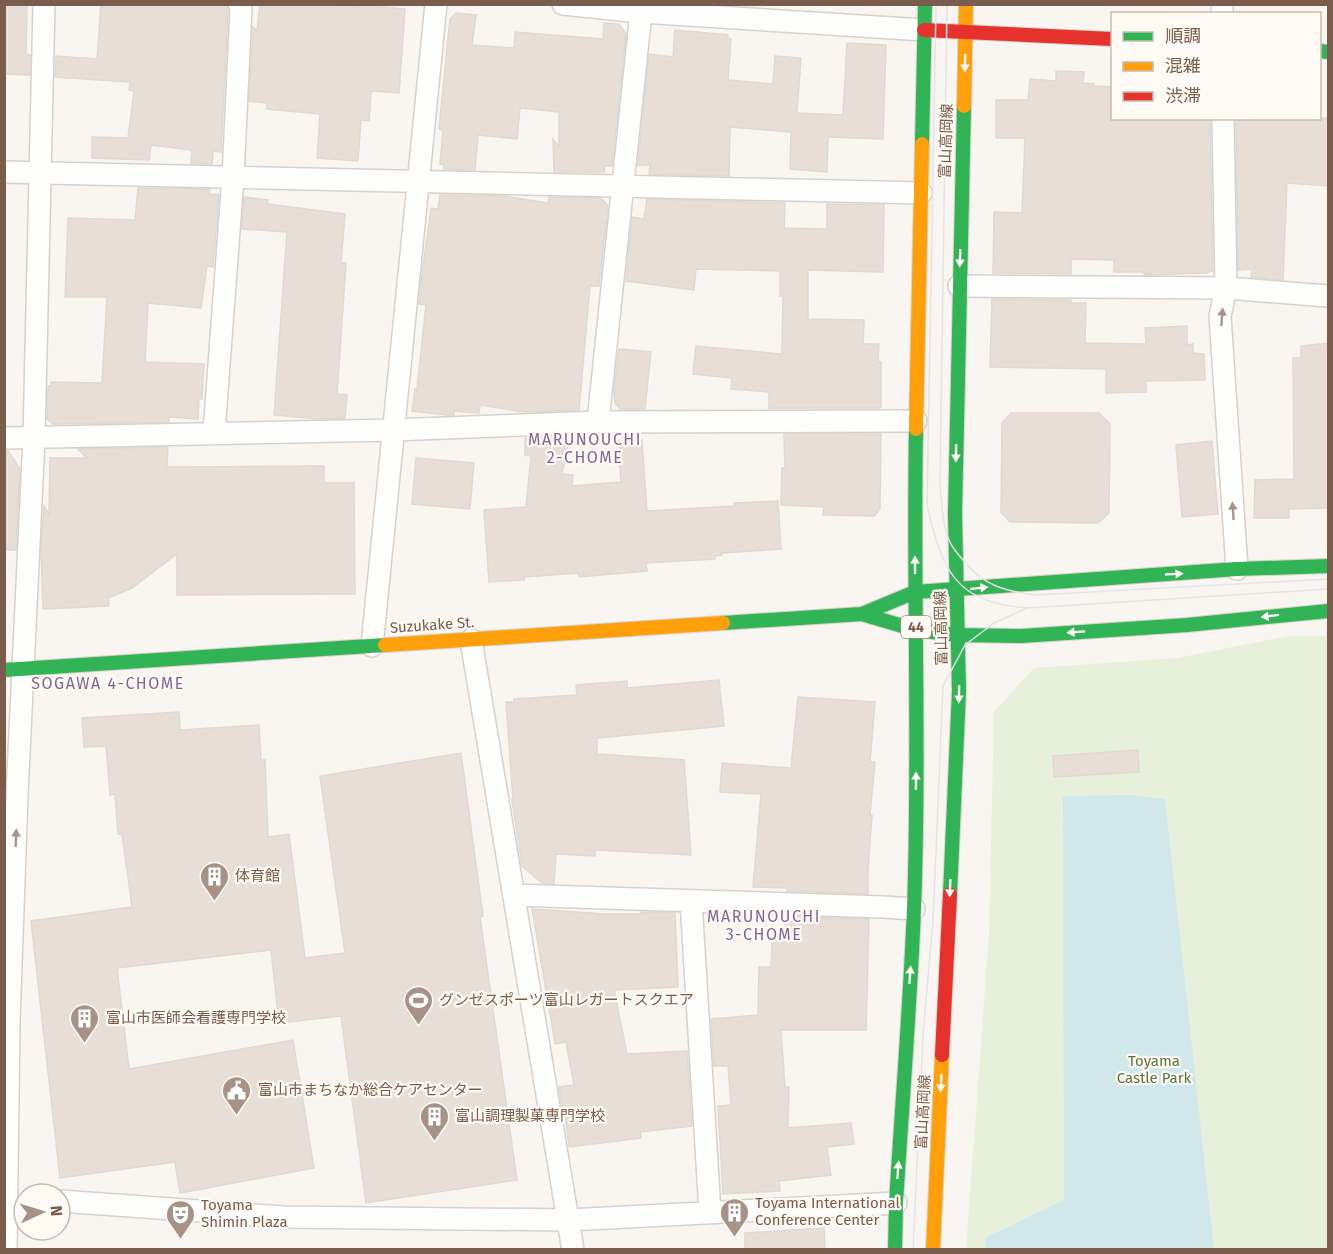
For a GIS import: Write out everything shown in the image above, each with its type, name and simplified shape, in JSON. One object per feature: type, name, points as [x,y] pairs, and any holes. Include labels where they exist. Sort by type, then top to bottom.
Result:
[{"type":"main road","name":"富山高岡線","points":[[895,1250],[914,909],[917,687],[915,421],[925,4]]},
{"type":"main road","name":"富山高岡線","points":[[933,1250],[959,691],[956,507],[966,4]]},
{"type":"main road","points":[[924,30],[1111,39]]},
{"type":"main road","points":[[862,614],[915,592],[1237,569],[1329,566]]},
{"type":"main road","points":[[862,614],[916,630],[958,635],[1021,636],[1187,626],[1329,611]]},
{"type":"main road","name":"Suzukake St.","points":[[14,669],[862,614]]},
{"type":"street","points":[[15,1182],[7,1022],[14,669],[34,438],[44,4]]},
{"type":"street","points":[[214,432],[232,177],[241,9],[239,4]]},
{"type":"street","points":[[372,646],[436,4]]},
{"type":"street","points":[[563,4],[640,12],[693,9],[924,30]]},
{"type":"street","points":[[598,422],[640,12]]},
{"type":"street","points":[[1223,120],[1226,288],[1220,316],[1237,569]]},
{"type":"street","points":[[4,172],[921,193]]},
{"type":"street","points":[[959,286],[1226,288],[1329,296]]},
{"type":"street","points":[[4,438],[394,430],[598,422],[915,421]]},
{"type":"street","points":[[471,640],[573,1250]]},
{"type":"street","points":[[514,895],[914,909]]},
{"type":"street","points":[[691,901],[710,1212]]},
{"type":"street","points":[[72,1202],[283,1217],[568,1220],[896,1203]]},
{"type":"street","points":[[6,1250],[12,1219]]},
{"type":"green space","name":"Toyama Castle Park","points":[[1289,636],[1328,636],[1328,1249],[966,1250],[989,934],[994,712],[1034,668],[1178,658]]},
{"type":"water","points":[[1132,795],[1165,799],[1214,1249],[987,1249],[985,1238],[1064,1200],[1063,796]]},
{"type":"building","points":[[4,4],[27,4],[26,54],[30,55],[30,75],[4,74]]},
{"type":"building","points":[[101,4],[226,4],[228,11],[221,152],[213,151],[212,164],[191,164],[192,150],[151,145],[149,160],[92,158],[92,137],[128,138],[134,91],[129,90],[130,82],[55,77],[56,56],[97,59]]},
{"type":"building","points":[[260,4],[323,4],[360,7],[360,5],[405,9],[399,93],[373,91],[371,93],[369,121],[361,120],[358,161],[317,158],[320,114],[267,109],[267,103],[249,101],[253,27],[257,31]]},
{"type":"building","points":[[456,13],[476,15],[472,45],[514,48],[515,32],[603,39],[604,23],[619,24],[626,34],[612,166],[605,166],[604,172],[554,172],[553,139],[559,146],[559,112],[520,108],[517,139],[478,135],[475,170],[444,169],[444,165],[440,164],[443,130],[439,129],[450,19]]},
{"type":"building","points":[[675,30],[728,35],[731,39],[728,80],[773,84],[775,56],[801,58],[797,113],[843,115],[847,43],[886,45],[883,139],[828,137],[827,172],[790,169],[791,132],[730,127],[729,176],[649,174],[650,165],[638,165],[649,54],[673,57]]},
{"type":"building","points":[[1056,71],[1084,72],[1083,83],[1111,87],[1111,120],[1210,120],[1213,271],[1144,275],[1144,272],[1114,272],[1114,260],[1071,259],[1071,274],[993,273],[994,212],[1022,213],[1025,138],[996,138],[996,100],[1028,100],[1030,79],[1056,81]]},
{"type":"building","points":[[1321,118],[1329,118],[1329,186],[1287,183],[1283,280],[1251,277],[1252,269],[1238,270],[1236,120],[1321,120]]},
{"type":"building","points":[[138,188],[210,189],[209,194],[219,195],[213,267],[207,266],[201,308],[148,303],[145,362],[204,364],[202,399],[199,399],[198,419],[169,417],[169,422],[53,424],[47,419],[48,386],[51,386],[51,382],[102,383],[107,297],[65,297],[68,218],[135,220]]},
{"type":"building","points":[[440,195],[504,196],[548,203],[549,197],[601,198],[608,206],[599,286],[590,286],[579,410],[524,412],[480,405],[479,413],[454,411],[454,415],[447,415],[412,411],[415,389],[417,389],[426,305],[419,304],[421,282],[431,208],[438,209]]},
{"type":"building","points":[[244,197],[268,200],[267,204],[345,214],[341,263],[346,263],[337,394],[347,395],[345,418],[320,419],[274,415],[287,232],[242,229]]},
{"type":"building","points":[[647,199],[785,203],[784,228],[827,229],[827,204],[884,205],[883,272],[808,270],[808,319],[864,320],[863,344],[879,344],[880,408],[769,408],[769,392],[731,389],[732,378],[693,374],[696,346],[782,354],[783,296],[780,296],[780,271],[696,269],[694,290],[626,281],[632,217],[644,219]]},
{"type":"building","points":[[992,299],[1071,300],[1070,303],[1086,303],[1085,343],[1146,344],[1145,328],[1187,326],[1187,345],[1193,344],[1193,353],[1204,354],[1205,380],[1146,381],[1146,392],[1106,393],[1106,369],[990,367]]},
{"type":"building","points":[[1329,343],[1329,508],[1289,509],[1289,518],[1254,518],[1255,480],[1294,479],[1293,358],[1301,358],[1301,346]]},
{"type":"building","points":[[619,349],[651,352],[645,409],[620,409],[615,403],[614,389]]},
{"type":"building","points":[[1011,413],[1099,413],[1110,424],[1109,513],[1098,523],[1010,522],[1001,512],[1002,423]]},
{"type":"building","points":[[784,434],[881,434],[880,509],[874,516],[823,515],[824,507],[781,505],[782,468],[785,468]]},
{"type":"building","points":[[570,436],[562,474],[573,475],[572,486],[621,482],[618,441],[642,440],[647,511],[778,501],[781,549],[721,553],[722,555],[715,556],[715,559],[646,563],[647,571],[579,577],[579,573],[489,582],[484,510],[526,507],[531,456],[525,455],[525,438]]},
{"type":"building","points":[[1212,441],[1218,514],[1182,517],[1176,445]]},
{"type":"building","points":[[168,447],[167,467],[324,466],[324,483],[354,483],[355,594],[177,595],[177,554],[132,588],[108,598],[109,606],[43,609],[41,550],[44,506],[49,515],[50,458],[87,458],[78,449]]},
{"type":"building","points":[[4,451],[8,451],[20,469],[16,550],[4,550]]},
{"type":"building","points":[[416,458],[474,463],[470,509],[412,504]]},
{"type":"building","points":[[719,680],[724,726],[597,738],[597,754],[684,760],[691,855],[595,850],[595,856],[556,854],[554,884],[542,883],[522,866],[512,799],[506,702],[514,702],[514,699],[577,695],[576,685],[627,681],[627,688]]},
{"type":"building","points":[[798,697],[875,702],[870,762],[875,762],[870,815],[872,815],[868,894],[787,891],[787,888],[753,887],[761,794],[720,792],[722,763],[791,768]]},
{"type":"building","points":[[179,712],[180,730],[259,725],[261,760],[265,760],[268,837],[289,834],[305,958],[345,953],[320,776],[461,753],[483,916],[480,917],[517,1180],[366,1203],[341,1016],[279,1023],[271,950],[117,968],[129,1069],[293,1040],[314,1168],[180,1193],[175,1162],[60,1178],[31,921],[132,907],[122,834],[118,834],[115,794],[110,795],[106,746],[84,747],[82,718]]},
{"type":"building","points":[[1138,750],[1139,772],[1054,777],[1053,756]]},
{"type":"building","points":[[532,909],[605,914],[675,913],[678,987],[614,990],[627,1054],[687,1051],[692,1126],[640,1132],[641,1138],[569,1147],[559,1087],[574,1085],[566,1042],[555,1044]]},
{"type":"building","points":[[786,917],[869,919],[866,1030],[781,1030],[785,1087],[789,1087],[788,1128],[851,1123],[854,1144],[827,1147],[831,1175],[779,1181],[780,1191],[723,1194],[718,1106],[731,1105],[728,1066],[714,1066],[711,1019],[758,1015],[759,967],[771,967],[772,941],[786,941]]},
{"type":"building","points":[[824,1228],[825,1250],[745,1250],[745,1233]]},
{"type":"tram line","points":[[936,4],[927,506],[946,565],[967,590],[983,599],[1002,605],[1027,608],[1328,589]]},
{"type":"tram line","points":[[947,4],[940,485],[945,527],[953,548],[971,569],[995,586],[1036,595],[1328,579]]},
{"type":"tram line","points":[[913,1250],[923,1035],[933,921],[943,686],[965,645],[994,623],[1025,609]]},
{"type":"traffic: fast","points":[[922,144],[925,4]]},
{"type":"traffic: fast","points":[[1321,51],[1328,52]]},
{"type":"traffic: fast","points":[[950,894],[959,691],[955,515],[964,106]]},
{"type":"traffic: fast","points":[[895,1250],[916,849],[916,429]]},
{"type":"traffic: fast","points":[[723,623],[862,614],[915,592],[1237,569],[1328,566]]},
{"type":"traffic: fast","points":[[862,614],[916,630],[958,635],[1021,636],[1187,625],[1328,611]]},
{"type":"traffic: fast","points":[[4,670],[385,645]]},
{"type":"traffic: slow","points":[[964,106],[966,4]]},
{"type":"traffic: slow","points":[[916,429],[922,144]]},
{"type":"traffic: slow","points":[[385,645],[723,623]]},
{"type":"traffic: slow","points":[[933,1250],[942,1055]]},
{"type":"traffic: jam","points":[[924,30],[1111,39]]},
{"type":"traffic: jam","points":[[942,1055],[950,894]]},
{"type":"place","name":"体育館","points":[[214,902]]},
{"type":"place","name":"グンゼスポーツ富山レガートスクエア","points":[[418,1026]]},
{"type":"place","name":"富山市医師会看護専門学校","points":[[85,1044]]},
{"type":"place","name":"富山市まちなか総合ケアセンター","points":[[237,1116]]},
{"type":"place","name":"富山調理製菓専門学校","points":[[434,1142]]},
{"type":"place","name":"Toyama International Conference Center","points":[[734,1238]]},
{"type":"place","name":"Toyama Shimin Plaza","points":[[180,1240]]},
{"type":"district","name":"MARUNOUCHI 2-CHOME","points":[[585,448]]},
{"type":"district","name":"SOGAWA 4-CHOME","points":[[108,683]]},
{"type":"district","name":"MARUNOUCHI 3-CHOME","points":[[764,925]]}]
